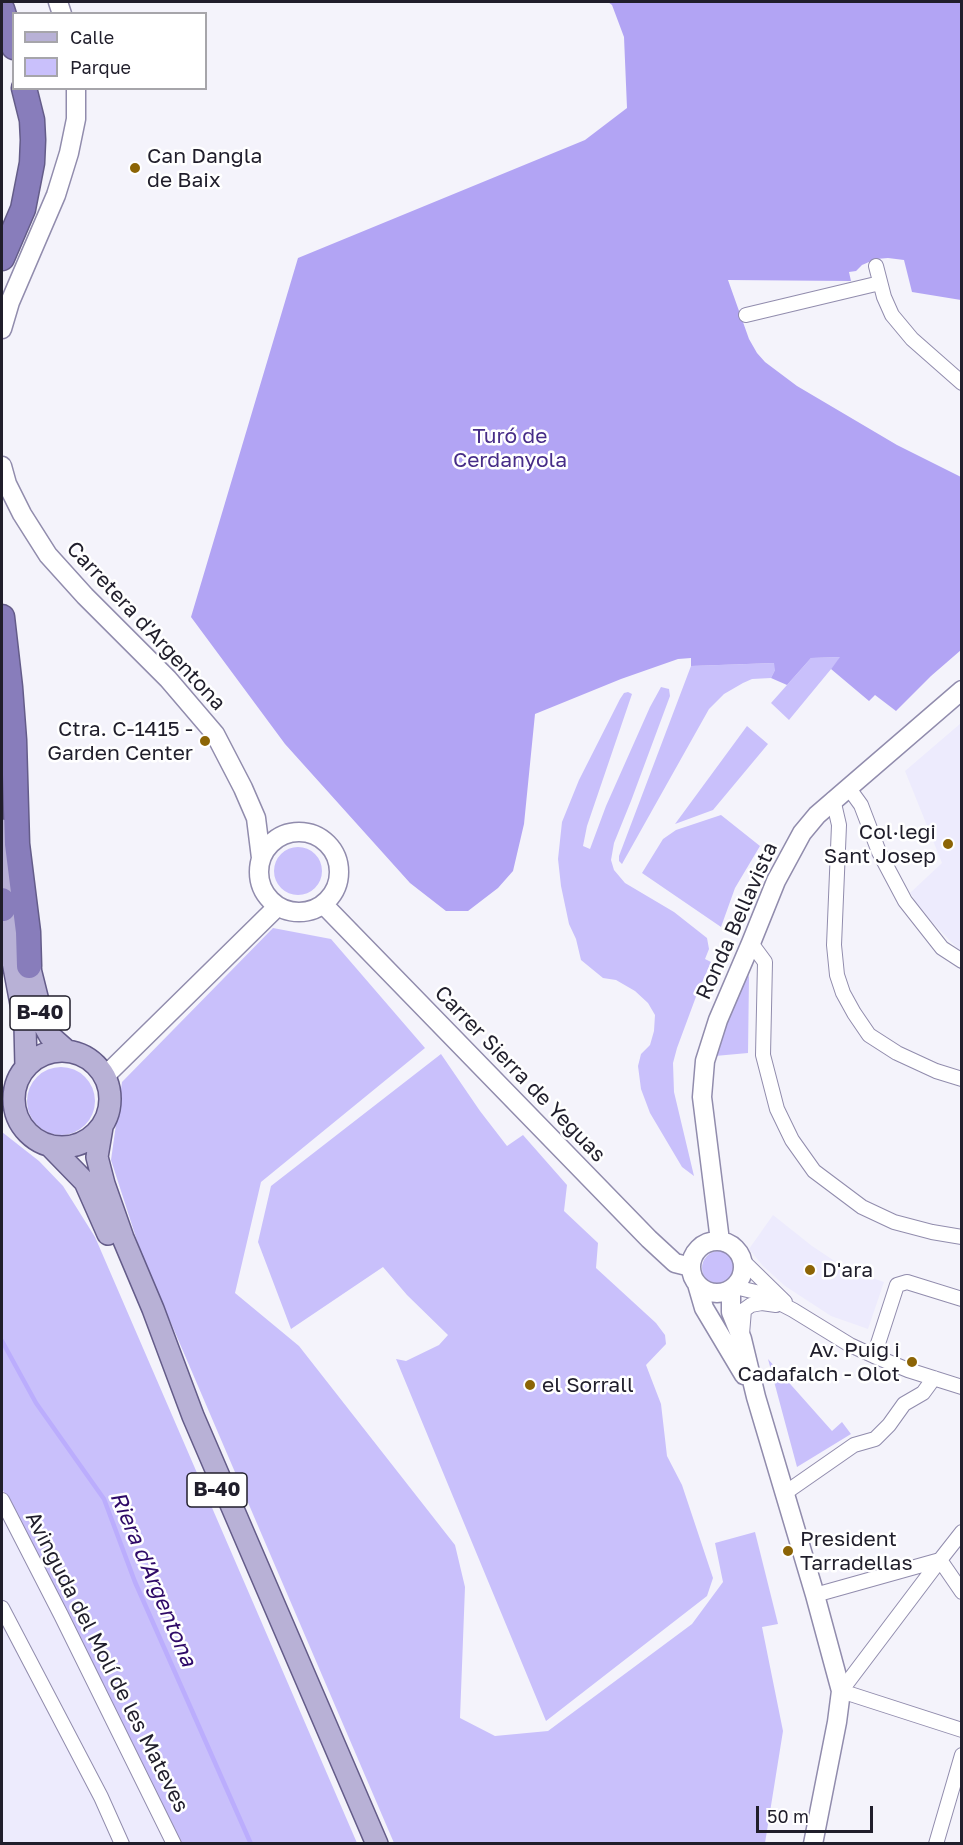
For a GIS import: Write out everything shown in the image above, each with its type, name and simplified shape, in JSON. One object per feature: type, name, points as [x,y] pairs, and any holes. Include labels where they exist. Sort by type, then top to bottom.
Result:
[{"type":"highway","points":[[2,9],[12,41]]},
{"type":"highway","points":[[2,235],[11,215],[20,184],[27,147],[28,119],[24,91]]},
{"type":"highway","points":[[2,258],[23,209],[32,164],[32,120],[24,91]]},
{"type":"highway","points":[[2,617],[10,687],[17,844],[28,932],[29,966]]},
{"type":"main road","points":[[2,830],[29,966]]},
{"type":"main road","points":[[2,869],[2,904]]},
{"type":"main road","name":"B-40","points":[[2,904],[24,1016],[26,1067]]},
{"type":"main road","name":"B-40","points":[[29,966],[44,1025],[50,1036],[67,1051]]},
{"type":"main road","name":"B-40","points":[[369,1844],[89,1189],[74,1168],[50,1146],[26,1132],[18,1120],[14,1106],[14,1092],[18,1079],[26,1067],[52,1052],[67,1051],[77,1054],[88,1061],[104,1077],[109,1096],[108,1114],[102,1127],[97,1157],[123,1238],[198,1426],[377,1844]]},
{"type":"main road","points":[[50,1146],[65,1147],[79,1144],[92,1137],[102,1127]]},
{"type":"street","points":[[2,328],[10,302],[56,195],[76,119],[76,90]]},
{"type":"street","points":[[876,266],[884,297],[892,315],[912,339],[962,383]]},
{"type":"street","points":[[746,315],[880,283]]},
{"type":"street","name":"Carretera d'Argentona","points":[[2,466],[7,484],[22,514],[48,555],[168,680],[215,734],[256,818],[261,858]]},
{"type":"street","name":"Ronda Bellavista","points":[[720,1240],[702,1097],[706,1053],[776,881],[802,833],[817,815],[962,690]]},
{"type":"street","points":[[848,787],[861,805],[879,852],[905,901],[942,948],[962,961]]},
{"type":"street","points":[[833,799],[839,825],[834,945],[837,975],[843,993],[869,1035],[897,1053],[962,1080]]},
{"type":"street","points":[[256,818],[266,826],[286,834]]},
{"type":"street","points":[[308,833],[317,837],[333,851],[337,861],[338,881],[329,897],[322,904],[305,911],[287,910],[269,899],[263,890],[258,874],[261,858],[267,847],[286,834],[308,833]]},
{"type":"street","name":"Carrer Sierra de Yeguas","points":[[322,904],[661,1252],[675,1263],[691,1267]]},
{"type":"street","points":[[104,1077],[278,906]]},
{"type":"street","points":[[751,943],[765,962],[764,1055],[777,1109],[797,1148],[814,1171],[862,1207],[894,1222],[962,1237]]},
{"type":"street","points":[[756,1397],[704,1308],[694,1279],[691,1267],[694,1254],[702,1245],[714,1240],[734,1246],[743,1261],[743,1275],[733,1288],[731,1312],[741,1339],[841,1691],[813,1844]]},
{"type":"street","points":[[743,1261],[793,1310]]},
{"type":"street","points":[[874,1356],[897,1285],[907,1282],[962,1299]]},
{"type":"street","points":[[697,1284],[717,1294],[733,1288],[760,1293],[793,1310],[834,1336],[874,1356],[962,1387]]},
{"type":"street","points":[[741,1339],[744,1310],[751,1305],[770,1303],[793,1310]]},
{"type":"street","points":[[785,1493],[854,1445],[875,1439],[889,1425],[904,1404],[923,1393],[934,1378]]},
{"type":"street","name":"Avinguda del Molí de les Mateves","points":[[2,1500],[174,1844]]},
{"type":"street","points":[[841,1691],[962,1532]]},
{"type":"street","points":[[815,1595],[940,1560]]},
{"type":"street","points":[[940,1560],[962,1592]]},
{"type":"street","points":[[2,1608],[101,1797],[122,1844]]},
{"type":"street","points":[[841,1691],[962,1730]]},
{"type":"street","points":[[936,1844],[962,1755]]},
{"type":"shaded area","name":"Col·legi Sant Josep","points":[[961,723],[961,952],[932,922],[910,893],[942,863],[905,771]]},
{"type":"shaded area","name":"D'ara","points":[[773,1215],[839,1264],[884,1282],[868,1329],[831,1316],[785,1286],[763,1266],[749,1249]]},
{"type":"shaded area","points":[[2,1488],[174,1843],[2,1843]]},
{"type":"green space","name":"Turó de Cerdanyola","points":[[608,2],[961,2],[961,300],[912,292],[904,260],[888,258],[876,259],[862,265],[856,271],[849,272],[851,281],[728,280],[749,339],[765,362],[797,386],[897,445],[961,477],[961,650],[896,711],[875,695],[869,701],[831,669],[840,657],[811,658],[787,685],[771,678],[775,670],[774,663],[691,666],[691,658],[678,659],[621,679],[535,714],[524,824],[513,871],[498,888],[468,911],[446,911],[410,883],[285,744],[191,617],[298,258],[585,140],[627,108],[624,37],[612,5]]},
{"type":"green space","points":[[841,657],[789,720],[771,703],[811,658]]},
{"type":"green space","points":[[775,663],[775,670],[771,678],[752,679],[743,683],[724,694],[709,709],[622,864],[619,856],[691,666]]},
{"type":"green space","points":[[661,687],[669,689],[670,696],[614,843],[611,860],[614,870],[625,883],[674,912],[707,938],[709,949],[705,959],[711,962],[697,994],[673,1063],[674,1092],[694,1176],[682,1167],[650,1113],[641,1089],[638,1066],[641,1054],[650,1045],[655,1015],[648,1003],[635,991],[616,980],[603,978],[581,960],[576,939],[569,924],[558,859],[562,822],[579,780],[620,699],[624,693],[632,694],[587,826],[583,846],[590,849],[606,806]]},
{"type":"green space","points":[[747,726],[768,744],[713,810],[675,824]]},
{"type":"green space","points":[[721,815],[760,846],[735,888],[721,927],[642,873],[663,839],[676,830]]},
{"type":"green space","points":[[293,847],[303,847],[315,854],[322,866],[322,876],[315,888],[303,895],[293,895],[278,884],[274,876],[274,866],[285,851]]},
{"type":"green space","points":[[273,928],[331,939],[425,1048],[261,1182],[235,1293],[299,1346],[455,1545],[465,1587],[460,1718],[495,1736],[548,1731],[692,1624],[723,1582],[715,1543],[755,1532],[778,1624],[762,1627],[783,1731],[765,1843],[394,1843],[141,1253],[111,1160],[122,1082]]},
{"type":"green space","points":[[748,974],[748,1053],[715,1056],[727,1018]]},
{"type":"green space","name":"el Sorrall","points":[[441,1054],[507,1146],[523,1135],[567,1185],[564,1211],[598,1243],[596,1268],[656,1323],[665,1335],[666,1344],[646,1365],[661,1404],[667,1456],[682,1485],[713,1578],[707,1596],[546,1721],[396,1359],[406,1361],[439,1345],[448,1335],[407,1295],[383,1267],[291,1329],[258,1242],[271,1186]]},
{"type":"green space","points":[[54,1067],[68,1067],[80,1072],[90,1082],[95,1101],[90,1120],[80,1130],[68,1135],[54,1135],[42,1130],[32,1120],[27,1108],[27,1094],[32,1082],[42,1072]]},
{"type":"green space","points":[[2,1132],[39,1161],[63,1186],[95,1237],[357,1843],[174,1843],[2,1488]]},
{"type":"green space","points":[[719,1251],[731,1256],[736,1268],[731,1280],[719,1285],[707,1280],[702,1268],[707,1256]]},
{"type":"green space","points":[[768,1359],[832,1431],[842,1422],[851,1434],[797,1467]]},
{"type":"waterway","name":"Riera d'Argentona","points":[[2,1341],[36,1403],[104,1499],[135,1582],[251,1844]]},
{"type":"place","name":"Can Dangla de Baix","points":[[135,168]]},
{"type":"place","name":"Ctra. C-1415 - Garden Center","points":[[205,741]]},
{"type":"place","name":"Col·legi Sant Josep","points":[[948,844]]},
{"type":"place","name":"D'ara","points":[[810,1270]]},
{"type":"place","name":"Av. Puig i Cadafalch - Olot","points":[[912,1362]]},
{"type":"place","name":"el Sorrall","points":[[530,1385]]},
{"type":"place","name":"President Tarradellas","points":[[788,1551]]}]
